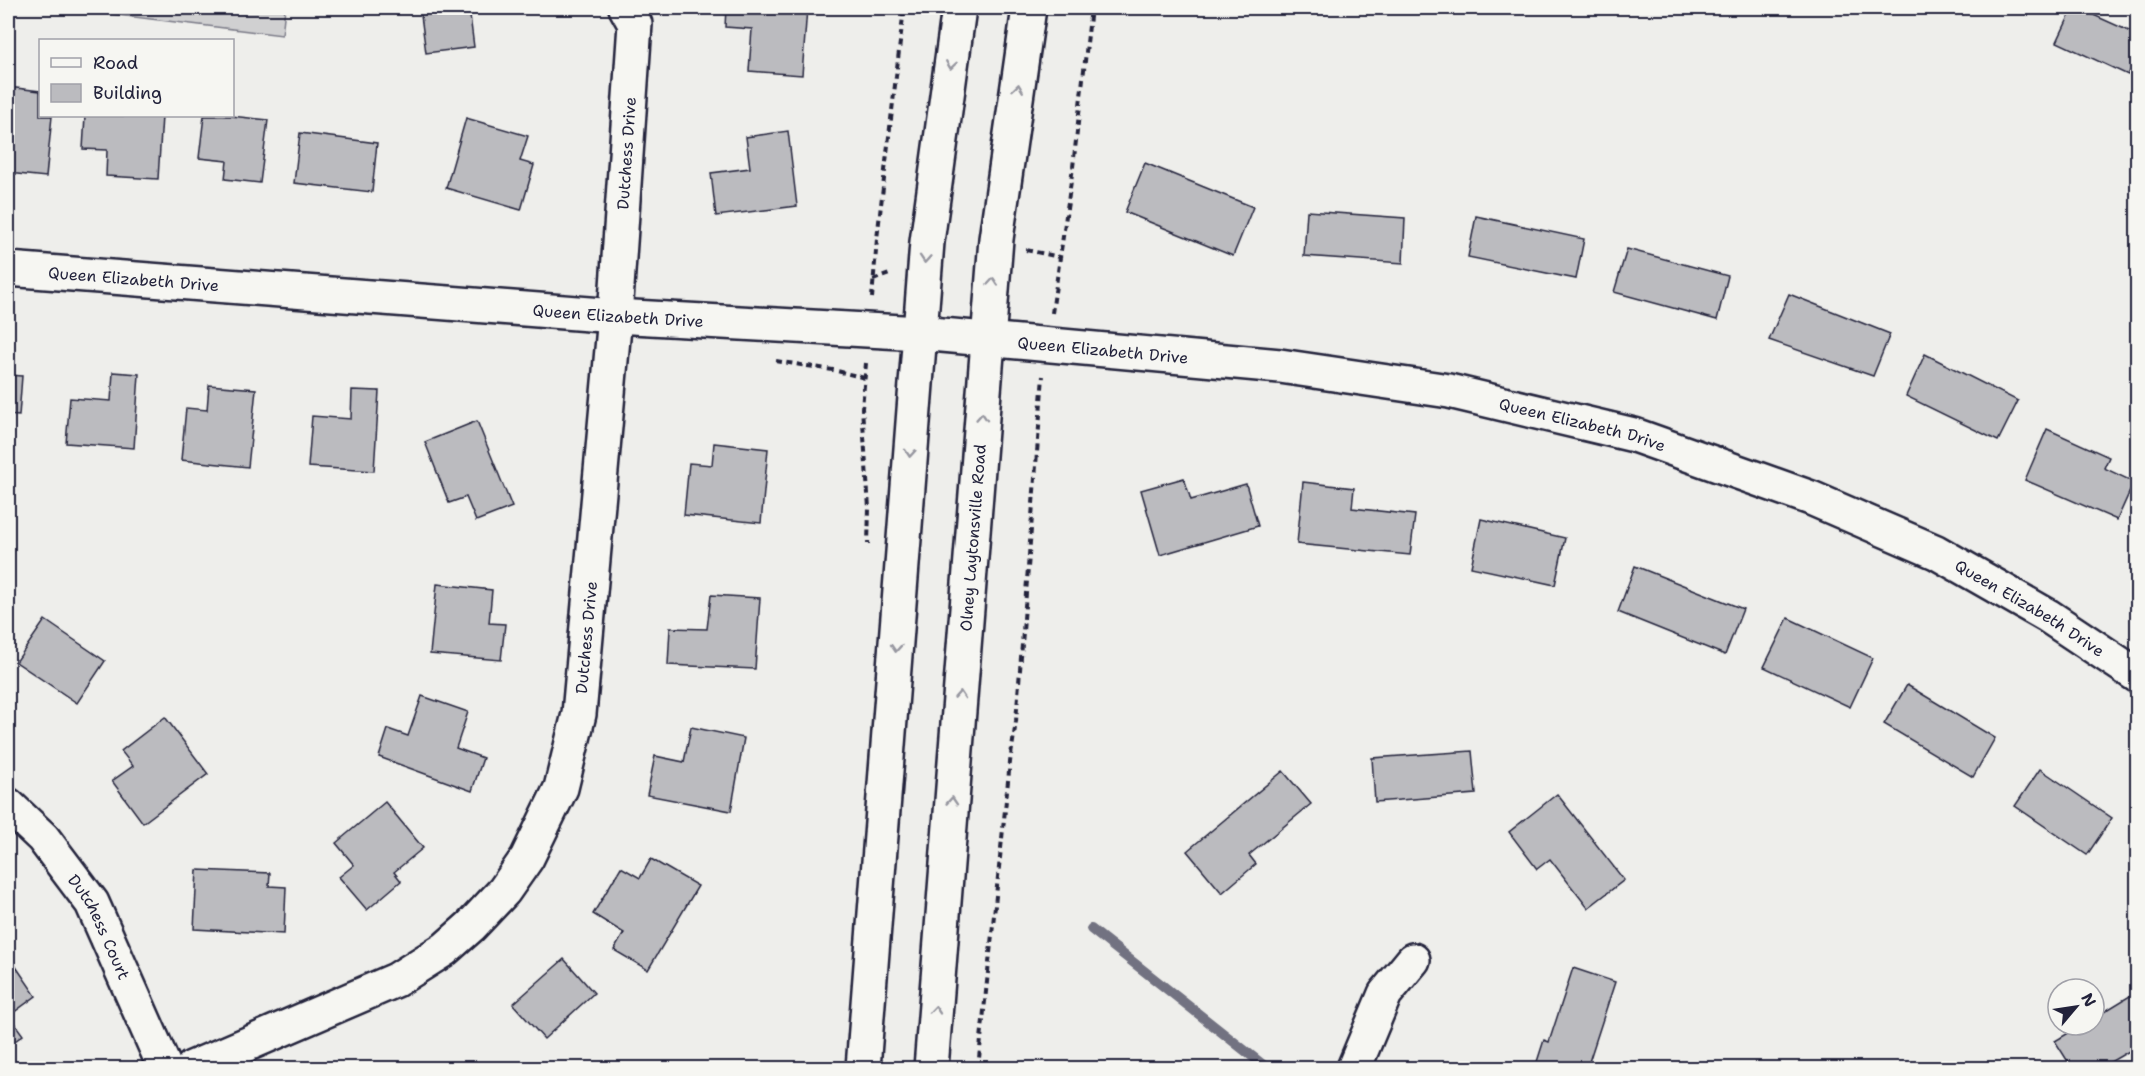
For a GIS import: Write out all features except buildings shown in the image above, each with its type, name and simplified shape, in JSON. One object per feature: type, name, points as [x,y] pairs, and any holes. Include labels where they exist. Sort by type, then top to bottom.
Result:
[{"type":"street","name":"Dutchess Drive","points":[[192,1068],[396,980],[424,963],[471,926],[504,891],[526,858],[561,788],[579,714],[615,316],[635,24],[626,8]]},
{"type":"street","points":[[863,1068],[927,242],[959,8]]},
{"type":"street","name":"Olney Laytonsville Road","points":[[930,1068],[996,240],[1029,8]]},
{"type":"street","name":"Queen Elizabeth Drive","points":[[8,269],[615,316],[920,333],[1280,366],[1449,391],[1634,435],[1811,498],[1935,552],[2048,616],[2138,676]]},
{"type":"street","name":"Dutchess Court","points":[[8,805],[43,838],[92,903],[165,1068]]},
{"type":"street","points":[[1354,1068],[1385,994],[1413,960]]},
{"type":"path","points":[[867,554],[869,508],[862,408],[877,239],[904,8]]},
{"type":"path","points":[[978,1068],[1008,774],[1016,721],[1045,345],[1073,167],[1091,8]]},
{"type":"shaded area","points":[[61,8],[285,8],[282,35]]},
{"type":"waterway","points":[[1091,929],[1267,1068]]}]
